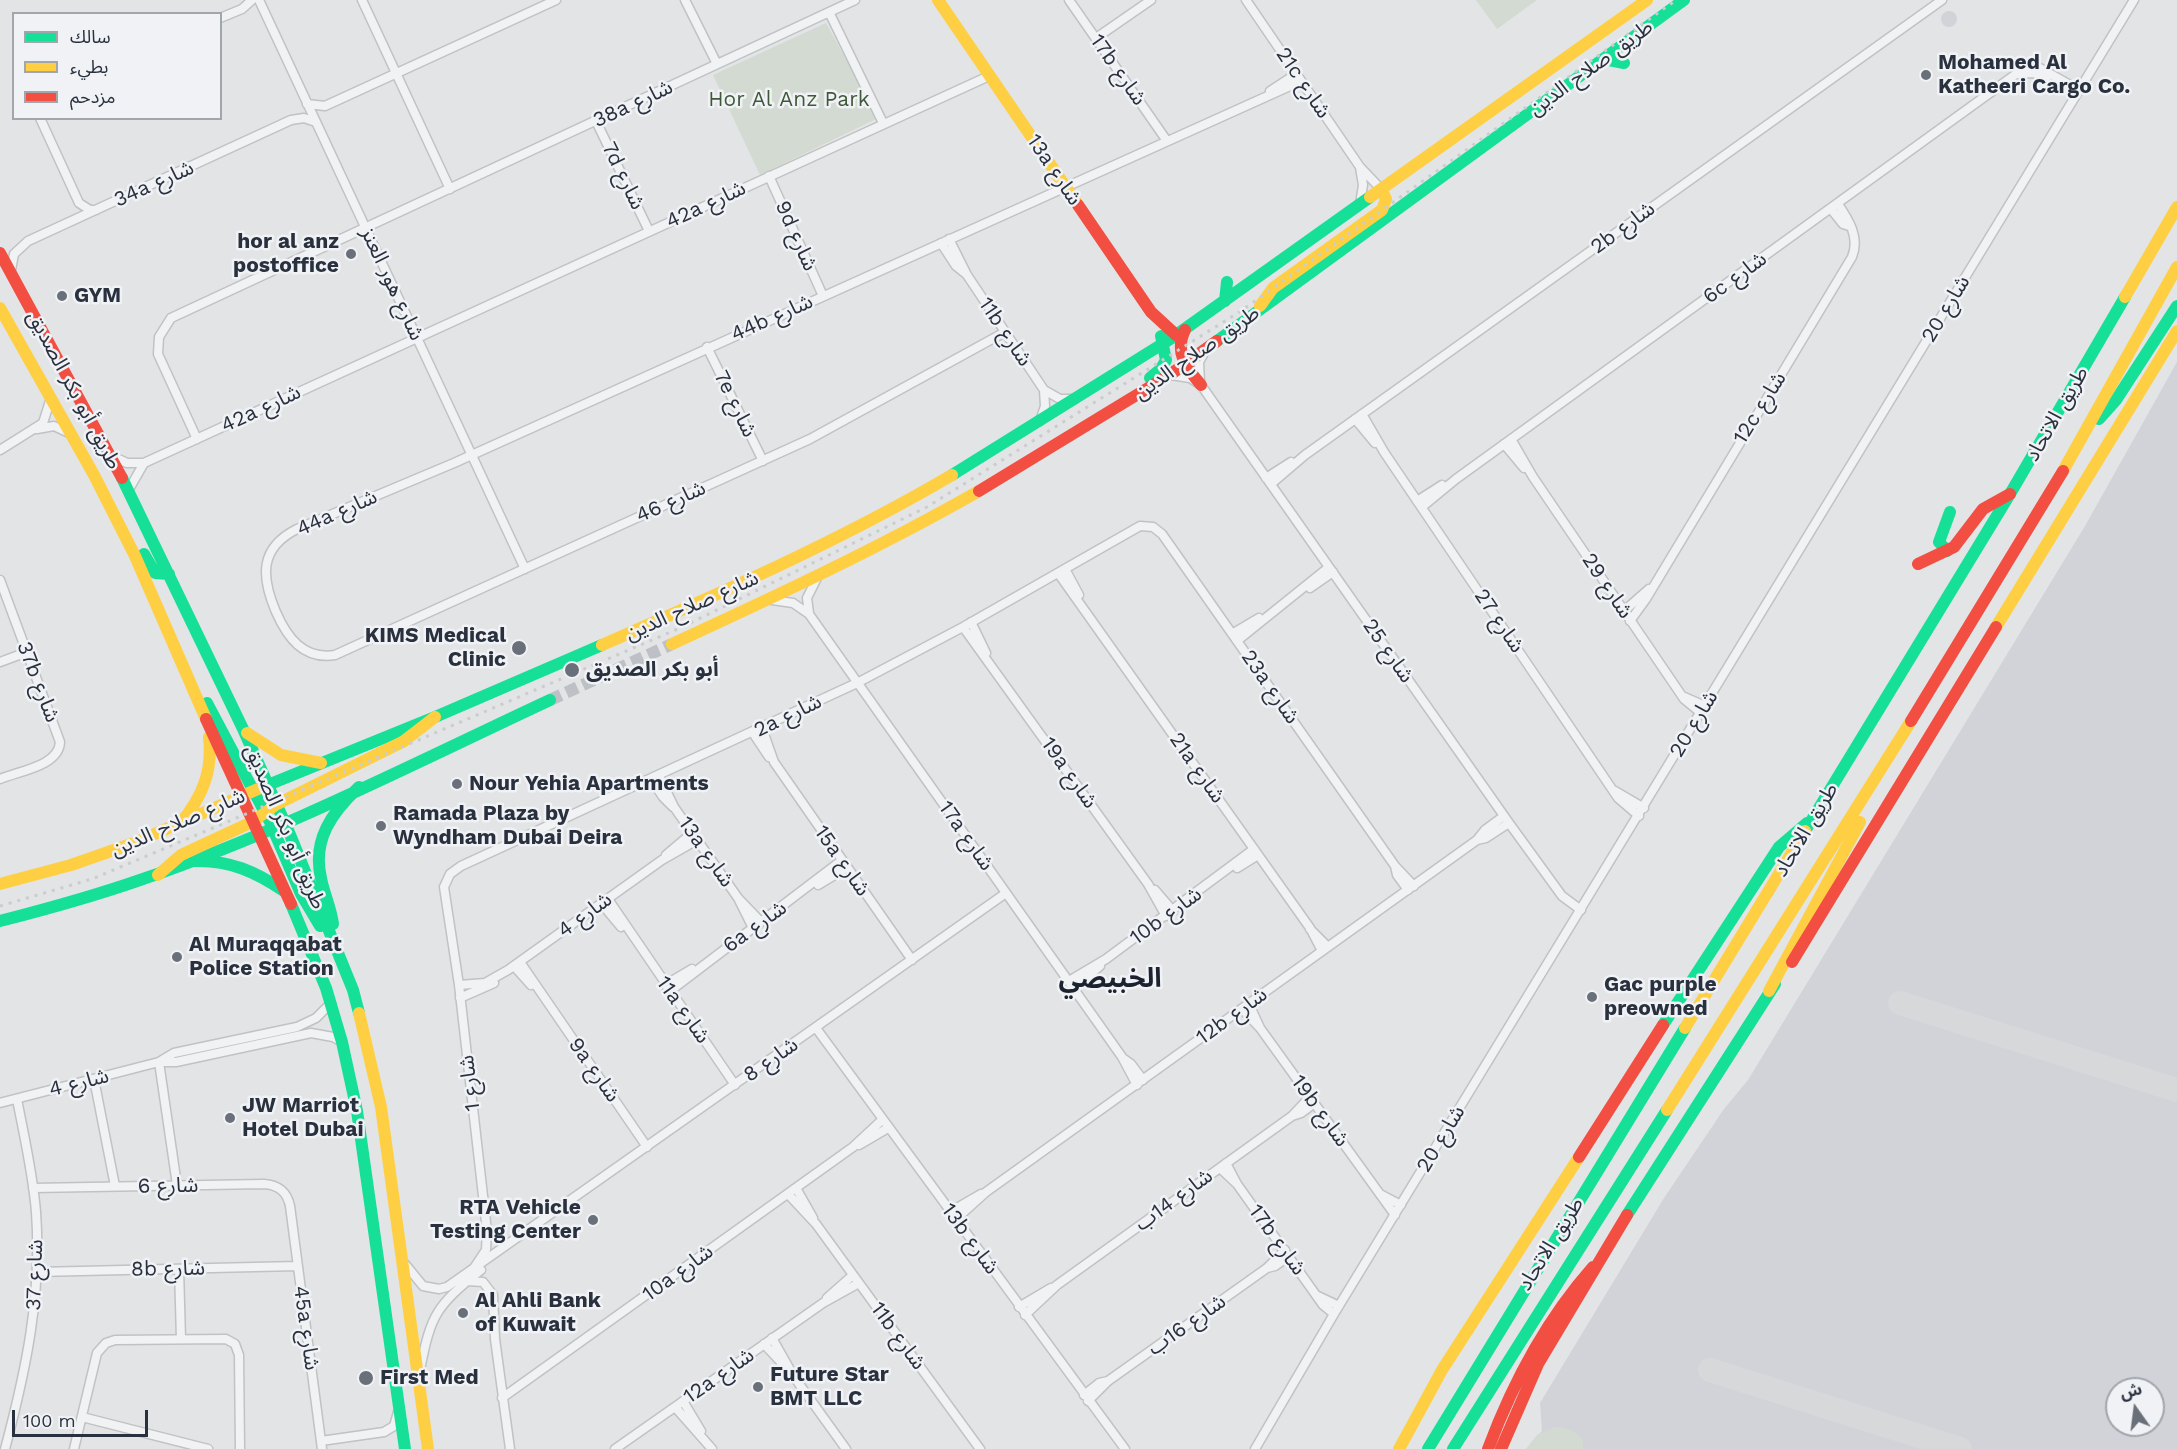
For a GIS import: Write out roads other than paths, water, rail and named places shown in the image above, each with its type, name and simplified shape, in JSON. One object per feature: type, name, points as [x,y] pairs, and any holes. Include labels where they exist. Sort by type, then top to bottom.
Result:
[{"type":"main road","name":"13a شارع","points":[[938,0],[1151,312],[1181,332]]},
{"type":"main road","name":"طريق صلاح الدين","points":[[1181,332],[1647,0]]},
{"type":"main road","name":"طريق صلاح الدين","points":[[672,644],[818,577],[945,511],[1165,378],[1684,0]]},
{"type":"main road","points":[[1604,59],[1624,63]]},
{"type":"main road","points":[[1257,312],[1274,288],[1382,210],[1386,200],[1381,189]]},
{"type":"main road","name":"طريق الاتحاد","points":[[1428,1449],[2010,494],[2177,207]]},
{"type":"main road","name":"طريق أبو بكر الصديق","points":[[0,254],[111,455],[169,574],[269,784],[353,990],[369,1048],[381,1107],[428,1449]]},
{"type":"main road","name":"طريق الاتحاد","points":[[1453,1449],[1869,791],[2088,429],[2177,267]]},
{"type":"main road","points":[[1225,301],[1227,282]]},
{"type":"main road","points":[[2088,429],[2116,400],[2177,306]]},
{"type":"main road","name":"طريق أبو بكر الصديق","points":[[0,308],[116,518],[188,674],[254,828],[287,894],[331,1003],[357,1111],[405,1449]]},
{"type":"main road","points":[[1064,440],[1078,423],[1160,372],[1168,355],[1151,312]]},
{"type":"main road","name":"طريق الاتحاد","points":[[1488,1449],[1503,1406],[1523,1368],[1573,1291],[1596,1264],[1769,991],[1809,935],[2177,331]]},
{"type":"main road","points":[[1181,332],[1178,349],[1185,365],[1201,385]]},
{"type":"main road","name":"شارع صلاح الدين","points":[[0,884],[94,858],[180,824],[269,784],[435,717],[708,600],[806,555],[901,505],[1040,423],[1181,332]]},
{"type":"main road","points":[[1918,564],[1958,544],[1983,509],[2010,494]]},
{"type":"main road","points":[[1947,551],[1939,542],[1950,512]]},
{"type":"main road","points":[[116,518],[135,535],[153,571],[161,576],[169,574]]},
{"type":"main road","points":[[188,674],[217,719],[272,826],[302,894],[335,946]]},
{"type":"main road","name":"شارع صلاح الدين","points":[[0,921],[88,898],[195,861],[254,828],[272,826],[285,821],[549,700]]},
{"type":"main road","points":[[180,824],[197,802],[210,778],[211,751],[205,714]]},
{"type":"main road","points":[[158,875],[181,855],[254,828],[264,813],[277,804],[404,741],[435,717]]},
{"type":"main road","points":[[244,731],[277,754],[305,762],[321,763]]},
{"type":"main road","points":[[335,946],[332,914],[319,870],[319,845],[330,819],[359,787]]},
{"type":"main road","points":[[1769,991],[1856,830],[1869,791]]},
{"type":"main road","points":[[1399,1449],[1442,1370],[1779,847],[1813,820]]},
{"type":"main road","points":[[195,861],[211,860],[243,866],[287,894]]},
{"type":"main road","points":[[1501,1449],[1524,1391],[1546,1350],[1585,1290],[1596,1264]]},
{"type":"street","points":[[222,17],[242,9],[252,0]]},
{"type":"street","name":"شارع هور العنز","points":[[259,0],[525,568]]},
{"type":"street","points":[[264,12],[269,0]]},
{"type":"street","points":[[362,0],[450,189]]},
{"type":"street","points":[[307,104],[325,106],[541,3],[556,0]]},
{"type":"street","points":[[685,0],[717,64]]},
{"type":"street","name":"38a شارع","points":[[197,439],[158,354],[161,330],[178,314],[855,0]]},
{"type":"street","name":"17b شارع","points":[[1069,0],[1167,141]]},
{"type":"street","points":[[1096,38],[1150,0]]},
{"type":"street","name":"21c شارع","points":[[1246,0],[1360,167],[1381,189]]},
{"type":"street","name":"2b شارع","points":[[1269,481],[1942,0]]},
{"type":"street","name":"شارع 20","points":[[1255,1449],[1337,1310],[2134,0]]},
{"type":"street","points":[[830,12],[883,123]]},
{"type":"street","name":"6c شارع","points":[[1420,504],[2013,77],[2026,73],[2039,74],[2077,93]]},
{"type":"street","name":"42a شارع","points":[[144,463],[988,74]]},
{"type":"street","name":"44b شارع","points":[[470,452],[1167,141],[1257,100],[1299,77]]},
{"type":"street","name":"34a شارع","points":[[11,273],[14,254],[20,246],[291,120],[304,118],[316,122]]},
{"type":"street","points":[[41,120],[79,202],[90,210],[96,210]]},
{"type":"street","name":"7d شارع","points":[[596,121],[649,231]]},
{"type":"street","points":[[1360,167],[1364,186],[1360,204]]},
{"type":"street","name":"9d شارع","points":[[769,176],[823,296]]},
{"type":"street","name":"12c شارع","points":[[1630,621],[1852,257],[1855,238],[1849,226],[1843,224],[1834,207]]},
{"type":"street","name":"11b شارع","points":[[945,241],[1044,390],[1060,399],[1079,398]]},
{"type":"street","name":"شارع 46","points":[[329,656],[833,428],[1005,333]]},
{"type":"street","name":"7e شارع","points":[[707,347],[763,461]]},
{"type":"street","points":[[1201,385],[1199,362],[1207,349]]},
{"type":"street","points":[[1165,378],[1184,376],[1201,385]]},
{"type":"street","name":"شارع 25","points":[[1201,385],[1506,819],[1562,896],[1581,910]]},
{"type":"street","name":"11b شارع","points":[[1040,423],[1045,406],[1044,390]]},
{"type":"street","points":[[36,429],[47,415],[50,397]]},
{"type":"street","name":"شارع 27","points":[[1359,416],[1620,801],[1641,812]]},
{"type":"street","points":[[0,450],[36,429],[54,426],[71,434]]},
{"type":"street","name":"شارع 29","points":[[1507,442],[1682,696],[1689,705],[1703,710]]},
{"type":"street","name":"44a شارع","points":[[329,656],[302,648],[287,635],[266,584],[267,561],[272,551],[287,534],[297,529],[435,470],[470,452]]},
{"type":"street","points":[[111,455],[127,463],[144,463],[128,491]]},
{"type":"street","name":"23a شارع","points":[[1135,529],[1146,526],[1158,530],[1411,888]]},
{"type":"street","name":"2a شارع","points":[[445,894],[446,880],[455,869],[753,733],[857,682],[967,625],[1135,529]]},
{"type":"street","points":[[1235,638],[1331,569]]},
{"type":"street","name":"21a شارع","points":[[1061,571],[1325,949]]},
{"type":"street","points":[[809,614],[809,590],[818,577]]},
{"type":"street","name":"37b شارع","points":[[0,580],[2,592],[59,737],[59,751],[48,761],[0,778]]},
{"type":"street","name":"12c شارع","points":[[1624,611],[1651,586]]},
{"type":"street","name":"17a شارع","points":[[765,602],[784,600],[809,614],[1071,985],[1124,1059],[1131,1064],[1140,1082]]},
{"type":"street","name":"19a شارع","points":[[967,625],[1169,914]]},
{"type":"street","points":[[0,662],[27,651]]},
{"type":"street","name":"15a شارع","points":[[762,728],[774,762]]},
{"type":"street","name":"15a شارع","points":[[753,733],[762,750],[774,762],[912,960]]},
{"type":"street","name":"13a شارع","points":[[655,778],[757,925]]},
{"type":"street","name":"12b شارع","points":[[953,1216],[1411,888],[1477,840],[1485,830],[1506,819]]},
{"type":"street","name":"شارع 4","points":[[460,998],[485,989],[695,837]]},
{"type":"street","name":"10b شارع","points":[[1071,985],[1256,852]]},
{"type":"street","name":"6a شارع","points":[[668,988],[844,865]]},
{"type":"street","name":"شارع 8","points":[[401,1256],[417,1281],[431,1289],[447,1287],[1006,893]]},
{"type":"street","name":"شارع 1","points":[[445,894],[459,985],[487,1232],[486,1250],[474,1268]]},
{"type":"street","name":"11a شارع","points":[[604,901],[631,935],[735,1085]]},
{"type":"street","name":"شارع 4","points":[[459,985],[485,983],[514,966]]},
{"type":"street","name":"9a شارع","points":[[514,966],[540,993],[647,1147]]},
{"type":"street","name":"شارع 4","points":[[250,1041],[307,1024],[331,1003]]},
{"type":"street","name":"19b شارع","points":[[1245,1006],[1395,1215]]},
{"type":"street","name":"13b شارع","points":[[816,1028],[1125,1449]]},
{"type":"street","name":"شارع 4","points":[[0,1103],[159,1062],[174,1053],[311,1033],[333,1037],[342,1042]]},
{"type":"street","points":[[159,1062],[177,1185]]},
{"type":"street","points":[[94,1079],[115,1186]]},
{"type":"street","name":"شارع 37","points":[[5,1449],[29,1350],[37,1272],[33,1188],[17,1099]]},
{"type":"street","name":"شارع 14ب","points":[[1025,1315],[1057,1286],[1311,1101]]},
{"type":"street","name":"10a شارع","points":[[502,1398],[853,1147],[882,1120]]},
{"type":"street","name":"10a شارع","points":[[853,1147],[888,1128]]},
{"type":"street","name":"17b شارع","points":[[1223,1165],[1323,1305],[1337,1310]]},
{"type":"street","name":"شارع 6","points":[[33,1188],[272,1184],[285,1192],[290,1206]]},
{"type":"street","name":"11b شارع","points":[[796,1188],[816,1224],[980,1449]]},
{"type":"street","name":"11b شارع","points":[[788,1194],[816,1224]]},
{"type":"street","name":"19b شارع","points":[[1380,1194],[1401,1205]]},
{"type":"street","name":"45a شارع","points":[[290,1206],[322,1445]]},
{"type":"street","name":"شارع 8","points":[[419,1379],[428,1332],[434,1315],[467,1281],[535,1227]]},
{"type":"street","name":"شارع 16ب","points":[[1086,1398],[1287,1253]]},
{"type":"street","name":"8b شارع","points":[[37,1272],[298,1266]]},
{"type":"street","points":[[179,1269],[181,1339]]},
{"type":"street","name":"12a شارع","points":[[615,1449],[856,1279]]},
{"type":"street","points":[[467,1281],[483,1282],[493,1295],[502,1398],[510,1449]]},
{"type":"street","name":"شارع 14ب","points":[[1019,1306],[1057,1286]]},
{"type":"street","points":[[772,1338],[792,1374],[846,1449]]},
{"type":"street","points":[[74,1449],[96,1357],[102,1346],[115,1340],[226,1339],[238,1349],[240,1449]]},
{"type":"street","points":[[764,1344],[792,1374]]},
{"type":"street","points":[[683,1401],[703,1437]]},
{"type":"street","points":[[675,1407],[712,1449]]},
{"type":"street","points":[[322,1445],[384,1432],[394,1426],[399,1409]]},
{"type":"street","points":[[82,1417],[208,1449]]},
{"type":"tunnel","points":[[550,700],[672,644]]},
{"type":"railway","points":[[0,906],[92,879],[680,628],[927,507],[1241,311],[1676,0]]},
{"type":"place","name":"Mohamed Al Katheeri Cargo Co.","points":[[1926,75]]},
{"type":"place","name":"hor al anz postoffice","points":[[351,254]]},
{"type":"place","name":"GYM","points":[[62,296]]},
{"type":"place","name":"KIMS Medical Clinic","points":[[519,648]]},
{"type":"place","name":"أبو بكر الصديق","points":[[572,670]]},
{"type":"place","name":"Nour Yehia Apartments","points":[[457,784]]},
{"type":"place","name":"Ramada Plaza by Wyndham Dubai Deira","points":[[381,826]]},
{"type":"place","name":"Al Muraqqabat Police Station","points":[[177,957]]},
{"type":"place","name":"Gac purple preowned","points":[[1592,997]]},
{"type":"place","name":"JW Marriot Hotel Dubai","points":[[230,1118]]},
{"type":"place","name":"RTA Vehicle Testing Center","points":[[593,1220]]},
{"type":"place","name":"Al Ahli Bank of Kuwait","points":[[463,1313]]},
{"type":"place","name":"First Med","points":[[366,1378]]},
{"type":"place","name":"Future Star BMT LLC","points":[[758,1387]]},
{"type":"district","name":"الخبيصي","points":[[1110,979]]},
{"type":"park label","name":"Hor Al Anz Park","points":[[789,100]]}]
